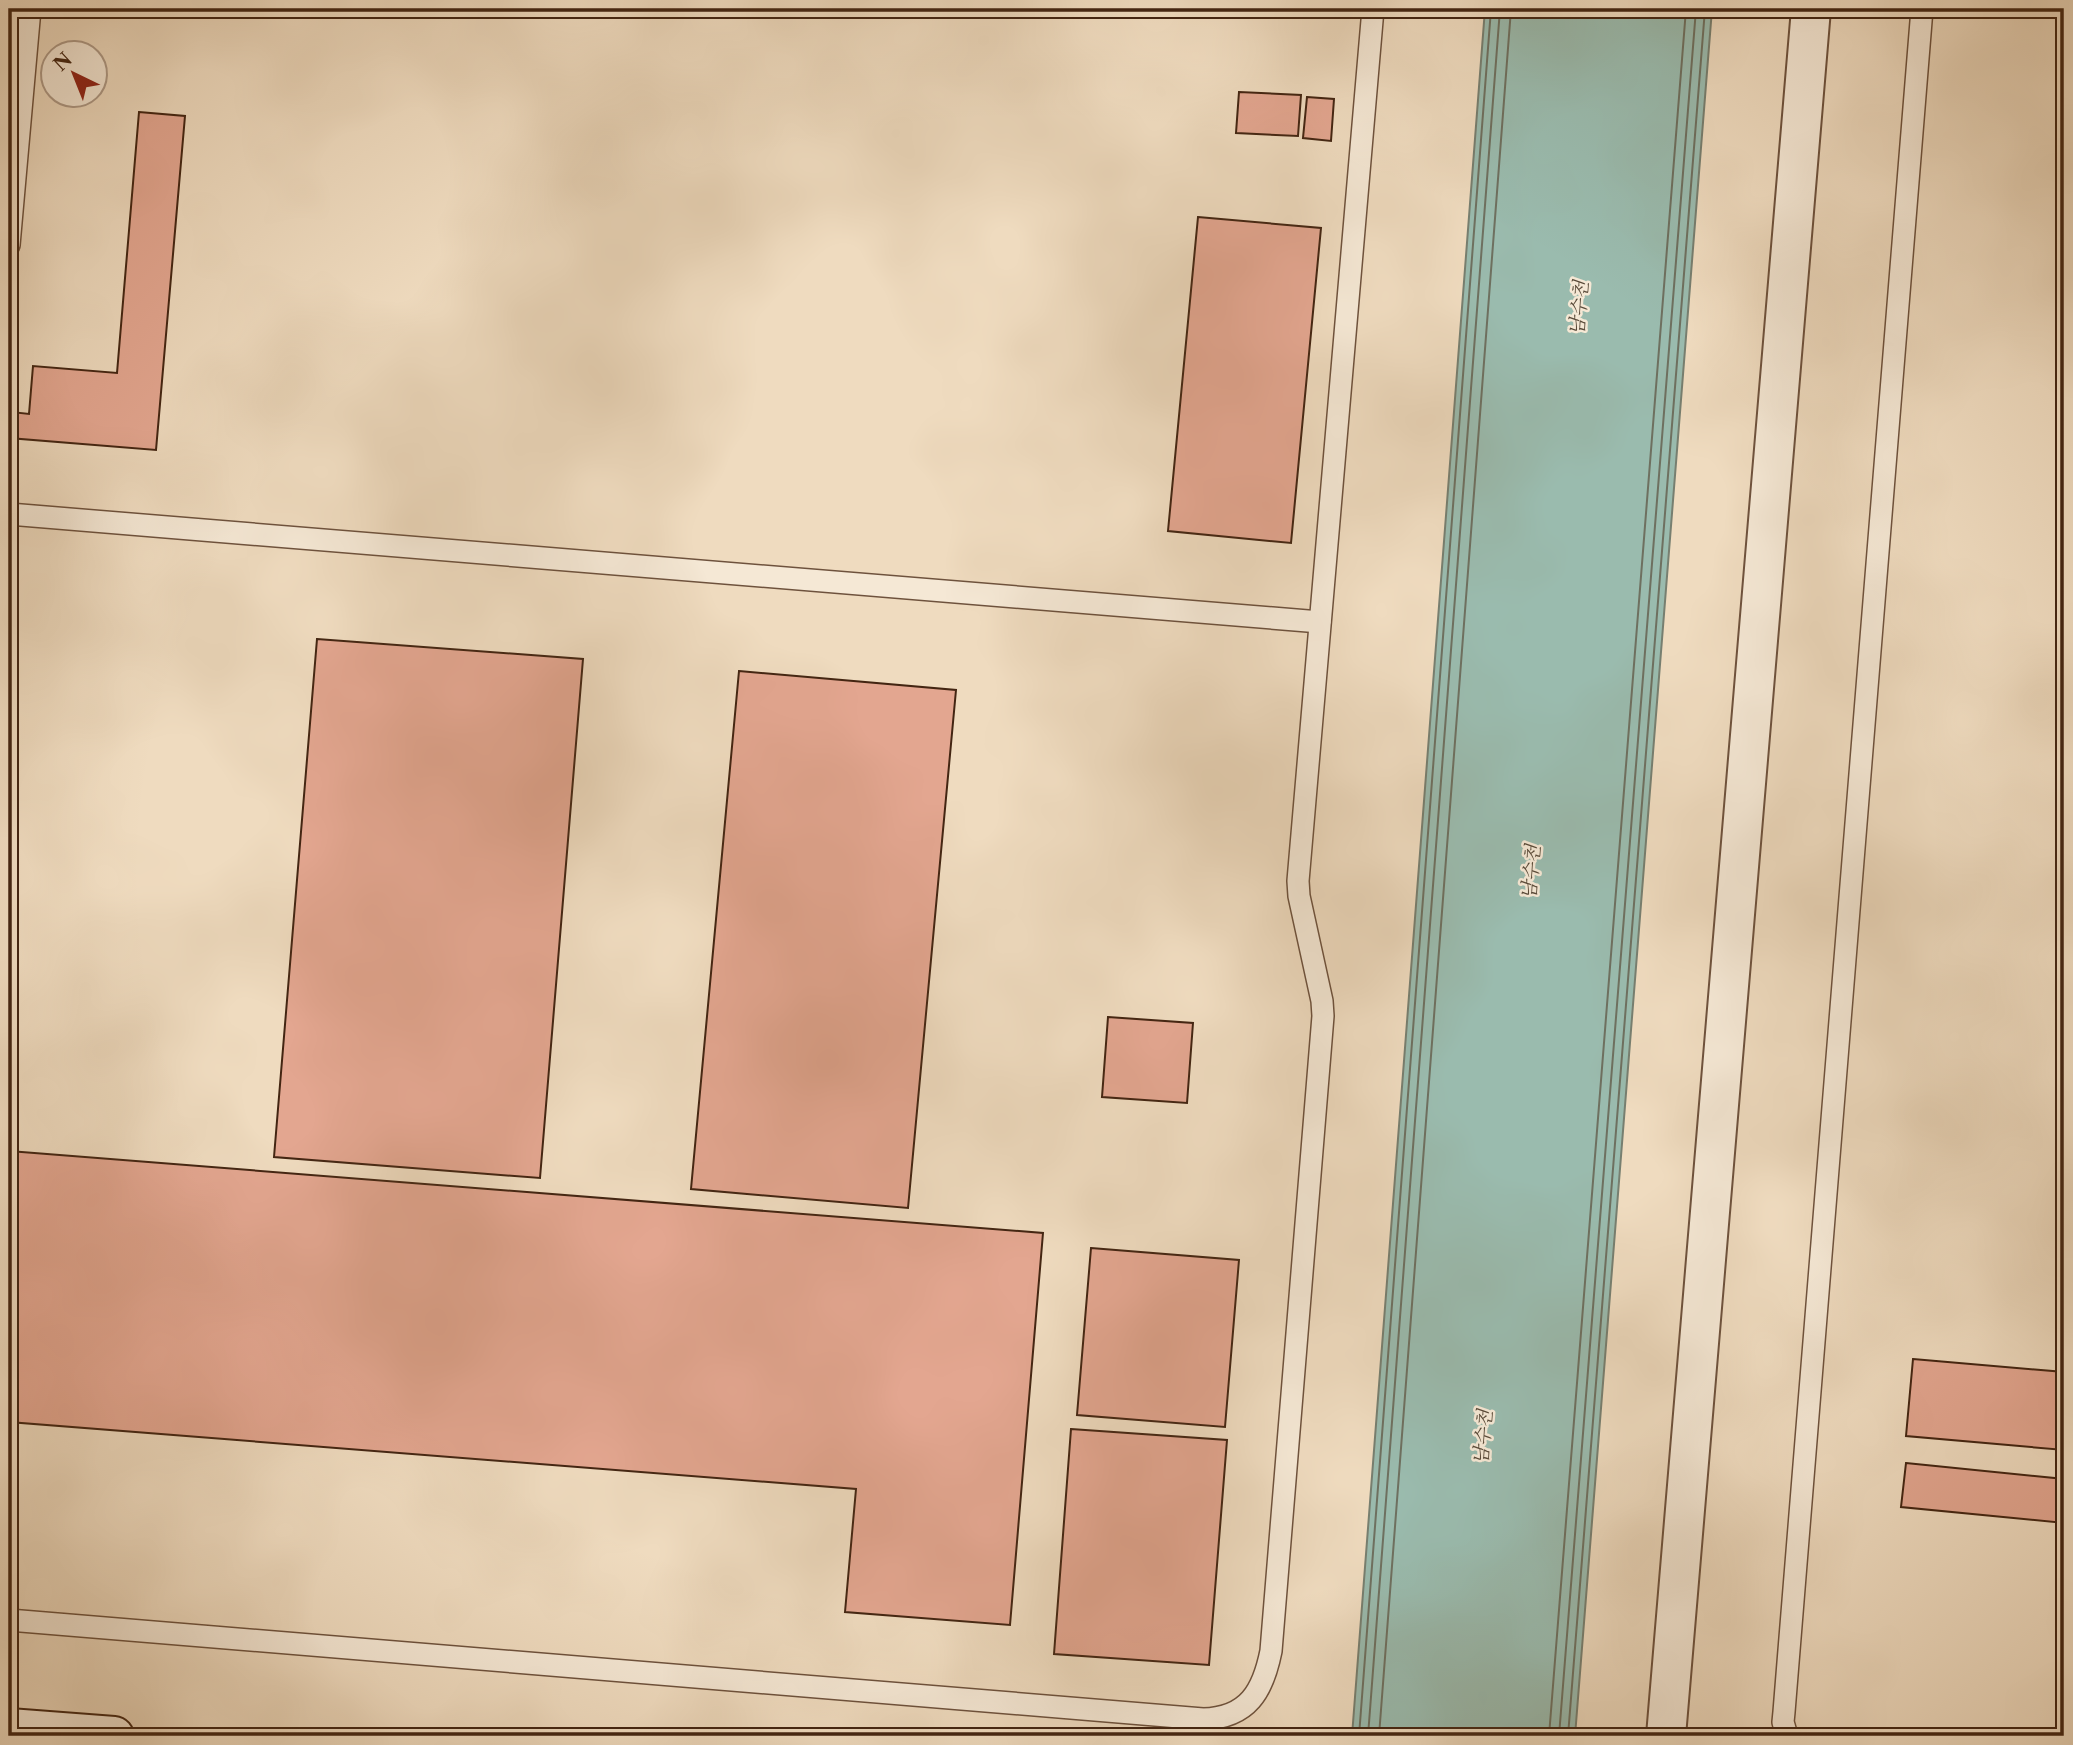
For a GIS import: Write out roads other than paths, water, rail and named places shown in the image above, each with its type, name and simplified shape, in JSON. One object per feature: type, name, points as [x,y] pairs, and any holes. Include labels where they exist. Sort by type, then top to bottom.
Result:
[{"type":"street","points":[[1666,1736],[1811,9]]},
{"type":"street","points":[[9,1728],[114,1736]]},
{"type":"lane","points":[[9,245],[30,9]]},
{"type":"lane","points":[[9,1620],[1203,1719],[1228,1716],[1240,1710],[1259,1690],[1265,1679],[1271,1651],[1324,1016],[1298,896],[1298,881],[1374,9]]},
{"type":"lane","points":[[1787,1736],[1783,1723],[1922,9]]},
{"type":"lane","points":[[9,514],[1321,622]]},
{"type":"water","name":"남수천","points":[[1485,9],[1712,9],[1575,1736],[1352,1736]]}]
